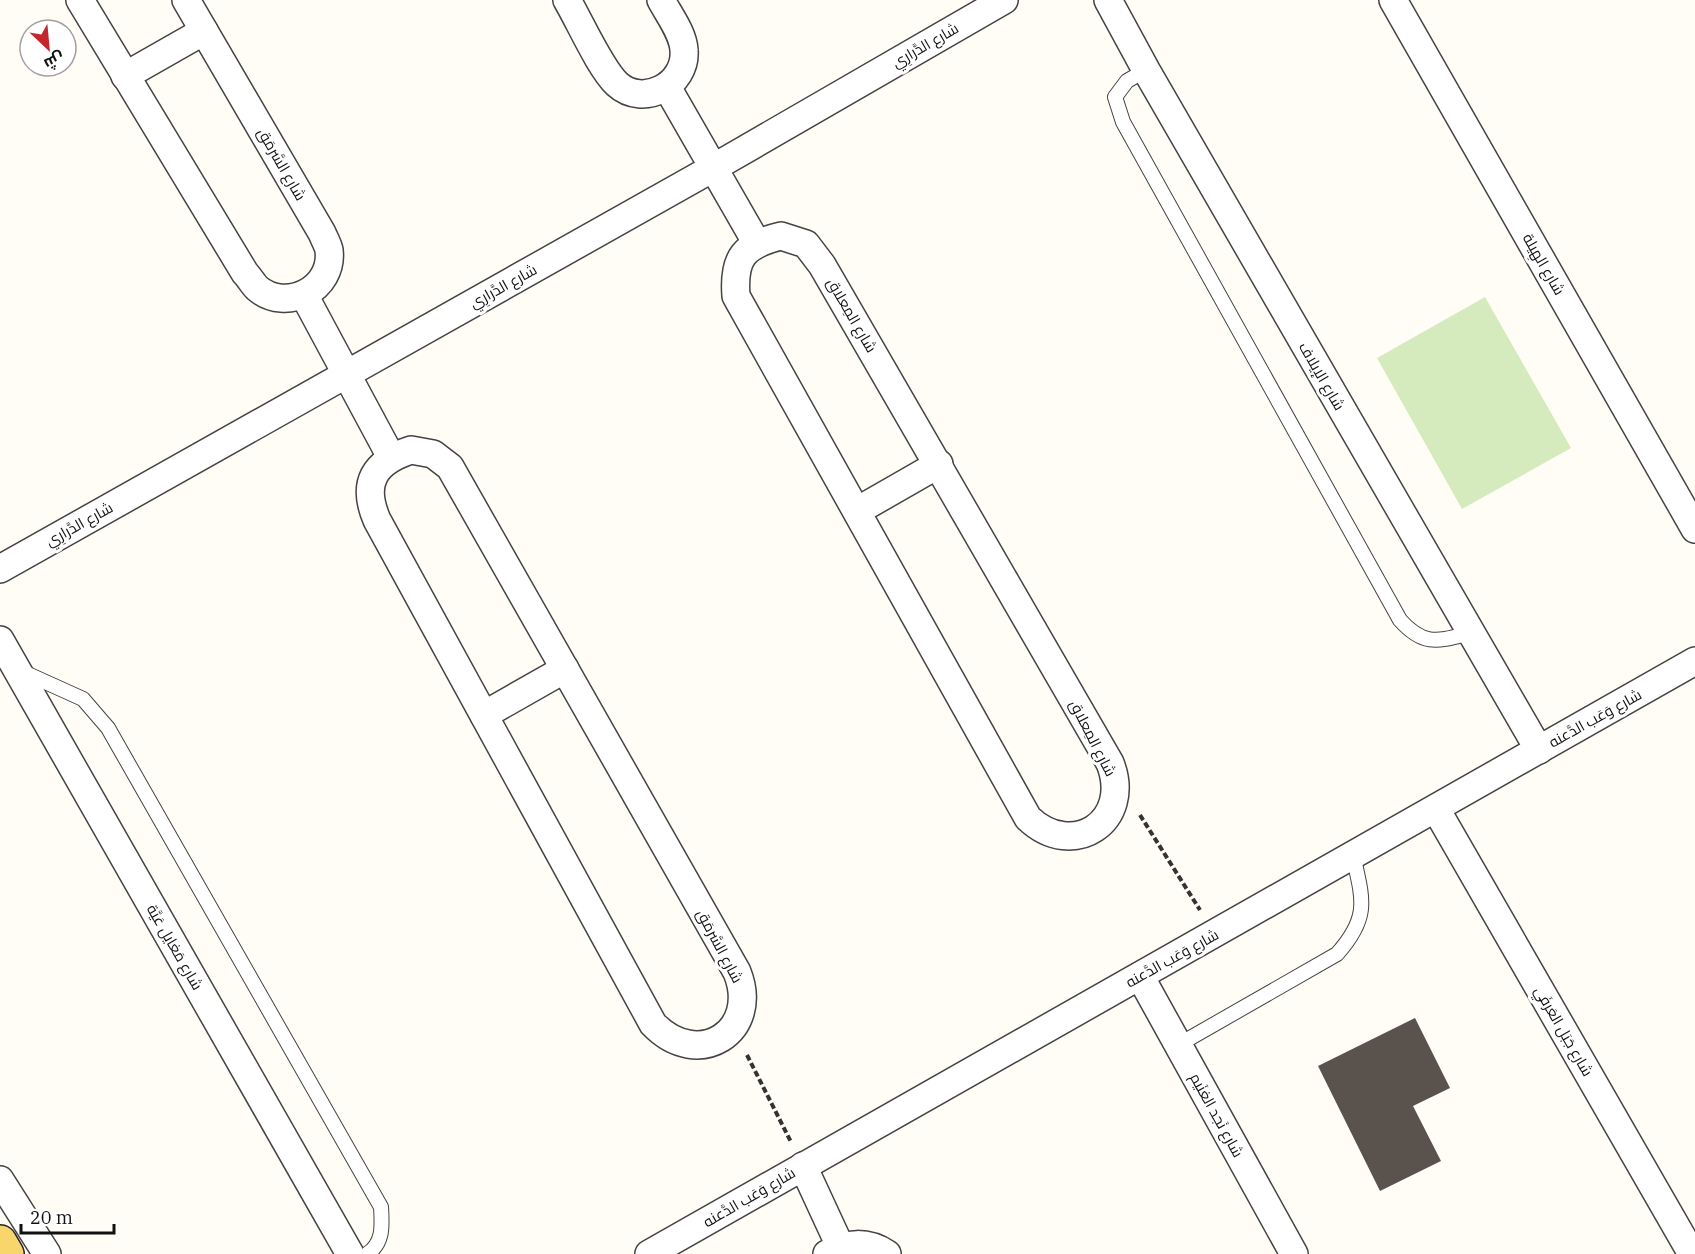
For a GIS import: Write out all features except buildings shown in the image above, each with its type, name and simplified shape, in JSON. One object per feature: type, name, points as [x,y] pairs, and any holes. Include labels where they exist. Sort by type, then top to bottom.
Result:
[{"type":"main road","points":[[0,1242],[7,1254]]},
{"type":"street","points":[[80,0],[245,273],[258,288],[279,298],[304,295],[391,457],[377,469],[369,486],[370,504],[653,1024],[677,1043],[692,1046],[708,1044],[722,1037],[733,1027]]},
{"type":"street","name":"شارع السَّرمَق","points":[[186,0],[322,233],[329,250],[327,268],[318,285],[304,295]]},
{"type":"street","points":[[567,0],[617,84],[632,93],[650,94],[667,87],[677,77],[683,63],[684,49],[680,35],[661,0]]},
{"type":"street","name":"شارع الدَّرارِي","points":[[0,569],[713,168],[1004,0]]},
{"type":"street","name":"شارع الإيلاف","points":[[1108,0],[1146,70],[1539,750]]},
{"type":"street","name":"شارع الهِيلة","points":[[1393,0],[1695,529]]},
{"type":"street","points":[[125,76],[204,31]]},
{"type":"street","points":[[667,87],[756,243]]},
{"type":"street","name":"شارع المِعلاق","points":[[781,236],[806,244],[822,265],[939,465],[1115,776],[1114,802],[1108,815],[1088,832],[1062,837],[1049,834],[1028,818],[736,296],[734,276],[741,256],[756,243],[781,236]]},
{"type":"street","name":"شارع السَّرمَق","points":[[391,457],[411,450],[433,454],[450,467],[737,972],[744,1000],[733,1027]]},
{"type":"street","points":[[857,511],[939,465]]},
{"type":"street","name":"شارع مَغايل عَيَّة","points":[[0,640],[350,1254]]},
{"type":"street","name":"شارع وَعَب الدَّعنه","points":[[649,1254],[1695,662]]},
{"type":"street","points":[[484,715],[565,669]]},
{"type":"street","name":"شارع جَبَل العَرفَي","points":[[1436,809],[1692,1254]]},
{"type":"street","name":"شارع نَجد الغنَيم","points":[[1140,976],[1294,1254]]},
{"type":"street","points":[[803,1166],[833,1250],[856,1244],[887,1254]]},
{"type":"street","points":[[0,1180],[46,1254]]},
{"type":"lane","points":[[1146,70],[1127,81],[1115,97],[1123,122],[1400,620],[1423,639],[1442,640],[1471,633]]},
{"type":"lane","points":[[16,669],[83,699],[108,728],[381,1207],[382,1230],[375,1249],[367,1254]]},
{"type":"lane","points":[[1178,1045],[1336,954],[1353,936],[1361,915],[1362,897],[1353,855]]},
{"type":"path","points":[[1115,776],[1215,933]]},
{"type":"path","points":[[733,1027],[803,1166]]},
{"type":"green space","points":[[1485,297],[1571,448],[1462,509],[1377,358]]}]
